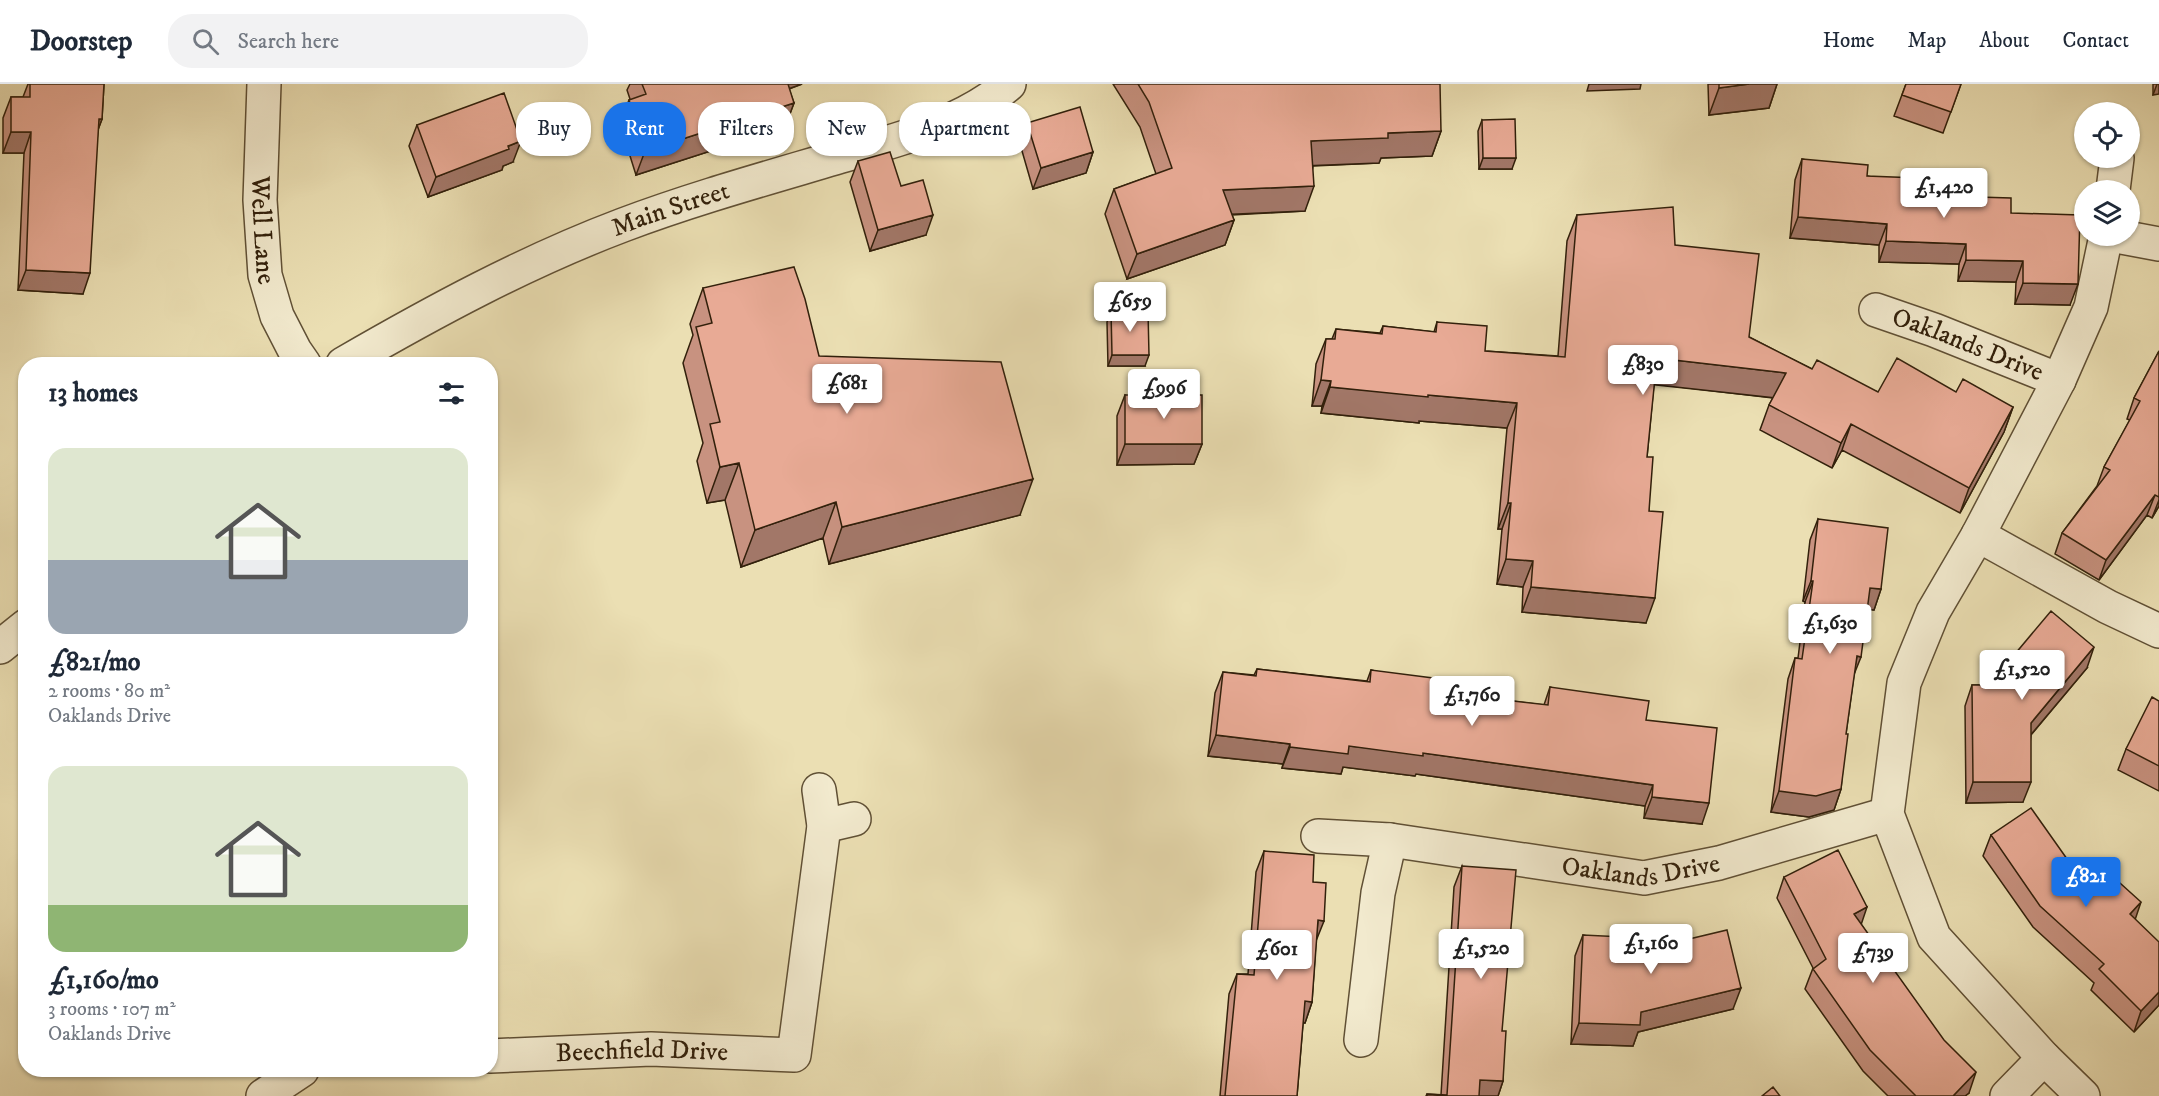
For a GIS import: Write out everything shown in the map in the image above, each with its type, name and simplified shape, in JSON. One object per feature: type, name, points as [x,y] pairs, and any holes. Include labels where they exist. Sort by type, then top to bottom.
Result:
[{"type":"street","name":"Well Lane","points":[[264,84],[260,200],[265,275],[277,316],[300,357]]},
{"type":"street","name":"Main Street","points":[[356,357],[457,301],[536,261],[623,225],[723,191],[923,132],[972,110],[1009,84]]},
{"type":"street","points":[[2140,240],[2159,244]]},
{"type":"street","name":"Oaklands Drive","points":[[2083,1096],[2044,1059],[1934,937],[1887,814],[1904,683],[1933,612],[1978,535],[2059,380],[2091,307],[2104,246]]},
{"type":"street","name":"Oaklands Drive","points":[[1876,310],[1934,330],[2059,380]]},
{"type":"street","points":[[1978,535],[2108,607],[2159,631]]},
{"type":"street","points":[[0,647],[18,632]]},
{"type":"street","name":"Beechfield Drive","points":[[498,1056],[651,1049],[800,1064],[839,823],[819,790]]},
{"type":"street","name":"Oaklands Drive","points":[[1318,836],[1390,840],[1644,878],[1719,863],[1887,814]]},
{"type":"street","points":[[1361,1040],[1378,892],[1390,840]]},
{"type":"street","points":[[2007,1096],[2044,1059]]},
{"type":"street","points":[[263,1096],[292,1077]]},
{"type":"building","points":[[30,84],[104,84],[102,119],[99,119],[90,273],[26,270],[31,132],[11,132],[11,97],[30,97]]},
{"type":"building","points":[[642,84],[788,84],[794,102],[698,102],[698,134],[686,138],[686,102],[630,102],[629,100],[646,94]]},
{"type":"building","points":[[1138,84],[1440,84],[1441,131],[1388,133],[1388,138],[1311,141],[1314,186],[1223,190],[1234,220],[1137,254],[1114,189],[1172,168],[1149,102]]},
{"type":"building","points":[[1719,84],[1749,84],[1719,88]]},
{"type":"building","points":[[1906,84],[1961,84],[1951,112],[1902,95]]},
{"type":"building","points":[[504,93],[516,127],[516,143],[508,146],[509,149],[436,177],[417,125]]},
{"type":"building","points":[[1080,107],[1093,152],[1041,168],[1031,136],[1031,122]]},
{"type":"building","points":[[1515,119],[1516,158],[1483,158],[1482,120]]},
{"type":"building","points":[[890,152],[901,186],[923,180],[933,215],[878,230],[858,161],[876,156],[887,156],[887,153]]},
{"type":"building","points":[[1802,159],[1868,165],[1867,176],[1944,179],[1943,196],[2011,198],[2011,213],[2074,215],[2074,246],[2079,246],[2078,284],[2023,283],[2023,261],[1966,260],[1966,244],[1886,241],[1887,224],[1798,217]]},
{"type":"building","points":[[1673,207],[1675,245],[1759,254],[1749,337],[1812,369],[1817,360],[1878,392],[1897,358],[1956,392],[1963,379],[2013,407],[1969,488],[1851,424],[1841,443],[1769,405],[1786,373],[1657,358],[1647,457],[1653,457],[1649,511],[1663,512],[1655,598],[1531,587],[1533,561],[1506,559],[1511,503],[1508,503],[1517,403],[1330,387],[1331,381],[1321,380],[1326,339],[1335,339],[1336,329],[1382,334],[1383,326],[1436,332],[1437,322],[1487,326],[1485,351],[1565,357],[1577,215]]},
{"type":"building","points":[[794,267],[805,299],[819,356],[1001,362],[1033,479],[842,527],[836,502],[755,530],[739,463],[720,467],[710,424],[720,422],[696,327],[712,323],[703,288]]},
{"type":"building","points":[[1111,311],[1148,311],[1149,355],[1112,355]]},
{"type":"building","points":[[2159,351],[2159,497],[2155,495],[2106,560],[2062,533],[2110,470],[2104,467],[2140,401],[2134,398]]},
{"type":"building","points":[[1125,395],[1202,395],[1202,444],[1125,444]]},
{"type":"building","points":[[1818,519],[1888,528],[1881,589],[1870,588],[1861,657],[1857,656],[1841,789],[1816,796],[1779,791],[1795,658],[1802,659],[1813,581],[1811,581]]},
{"type":"building","points":[[2051,611],[2094,647],[2031,723],[2031,782],[1973,782],[1972,685],[1989,685]]},
{"type":"building","points":[[1257,669],[1370,682],[1371,670],[1472,683],[1471,696],[1548,705],[1550,687],[1649,701],[1646,720],[1717,728],[1709,803],[1652,797],[1653,785],[1423,753],[1423,756],[1349,746],[1348,754],[1216,735],[1223,672],[1256,676]]},
{"type":"building","points":[[2152,697],[2159,701],[2159,766],[2126,749]]},
{"type":"building","points":[[2031,808],[2084,883],[2100,865],[2141,902],[2130,914],[2159,942],[2159,992],[2141,1011],[2099,969],[2104,964],[2040,906],[1991,835]]},
{"type":"building","points":[[1838,850],[1867,907],[1854,914],[1944,1040],[1976,1072],[1953,1096],[1916,1096],[1870,1050],[1813,969],[1826,959],[1784,877]]},
{"type":"building","points":[[1264,851],[1314,855],[1313,882],[1326,883],[1324,921],[1318,920],[1312,1002],[1305,1001],[1297,1096],[1225,1096],[1237,974],[1254,975]]},
{"type":"building","points":[[1462,866],[1516,870],[1502,1031],[1506,1031],[1503,1081],[1480,1080],[1479,1096],[1427,1096],[1427,1094],[1447,1095]]},
{"type":"building","points":[[1727,930],[1741,988],[1641,1012],[1640,1025],[1579,1023],[1583,935],[1644,938],[1643,950]]},
{"type":"building","points":[[1773,1087],[1780,1096],[1762,1096]]}]
